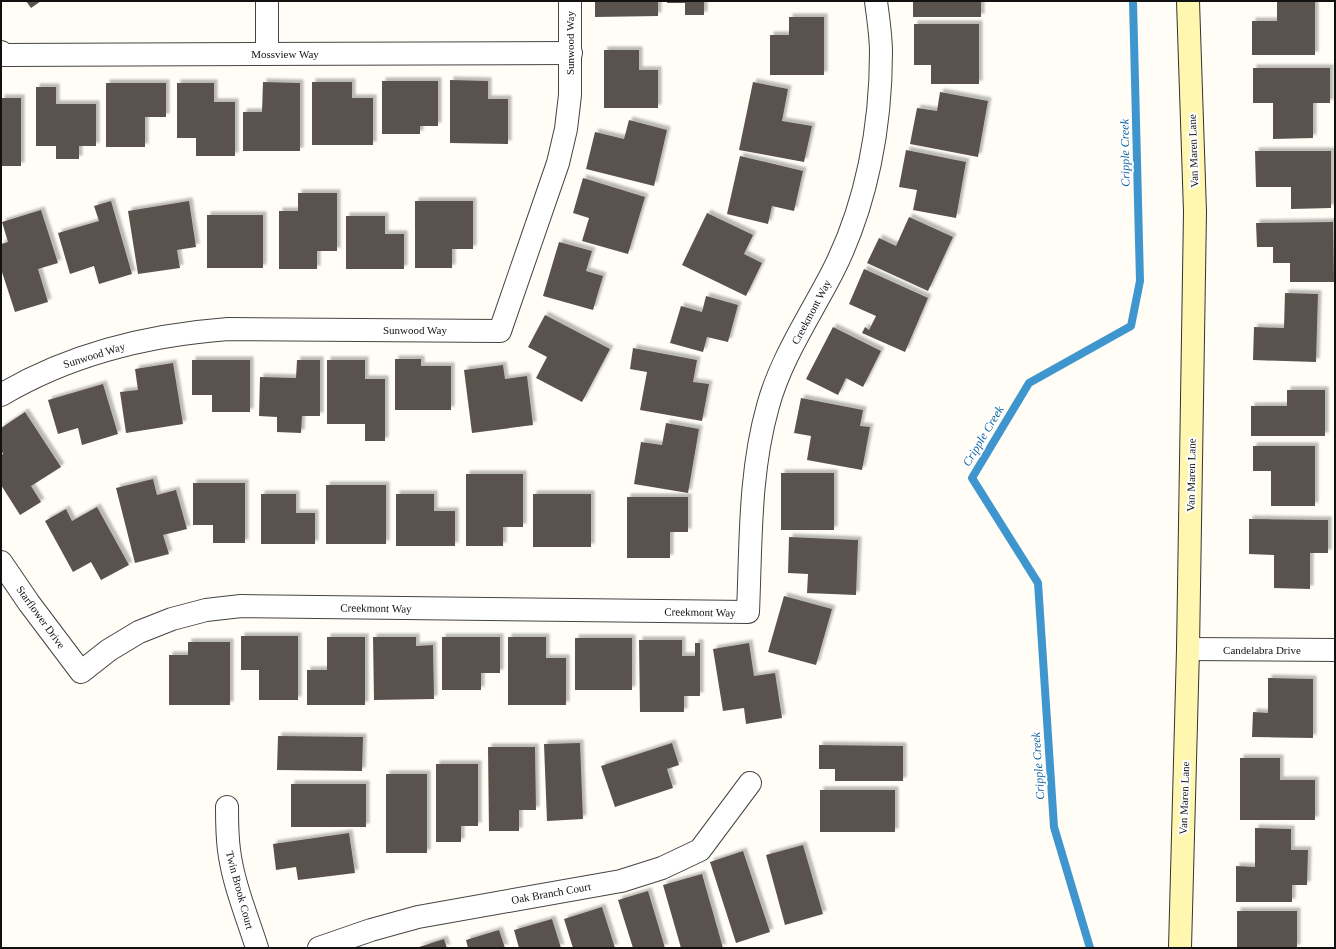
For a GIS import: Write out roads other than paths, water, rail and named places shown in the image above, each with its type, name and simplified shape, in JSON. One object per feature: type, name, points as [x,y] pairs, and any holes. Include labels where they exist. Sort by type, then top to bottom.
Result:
[{"type":"main road","name":"Van Maren Lane","points":[[1180,948],[1188,649],[1195,212],[1188,1]]},
{"type":"street","points":[[267,1],[267,54]]},
{"type":"street","name":"Sunwood Way","points":[[1,395],[58,366],[105,350],[153,338],[202,331],[500,331],[558,163],[566,129],[570,95],[570,1]]},
{"type":"street","name":"Creekmont Way","points":[[81,672],[109,650],[139,632],[172,619],[206,610],[241,606],[748,612],[753,486],[758,445],[768,406],[781,368],[834,270],[853,224],[867,176],[880,102],[881,50],[876,1]]},
{"type":"street","name":"Mossview Way","points":[[1,52],[3,55],[571,52]]},
{"type":"street","name":"Starflower Drive","points":[[1,562],[29,603],[81,672]]},
{"type":"street","name":"Candelabra Drive","points":[[1188,649],[1335,650]]},
{"type":"street","name":"Oak Branch Court","points":[[319,948],[371,930],[418,917],[621,881],[662,868],[700,850],[750,783]]},
{"type":"street","name":"Twin Brook Court","points":[[227,806],[228,837],[233,870],[257,948]]},
{"type":"waterway","name":"Cripple Creek","points":[[1090,948],[1054,827],[1038,583],[972,478],[1029,383],[1131,326],[1140,281],[1133,1]]}]
